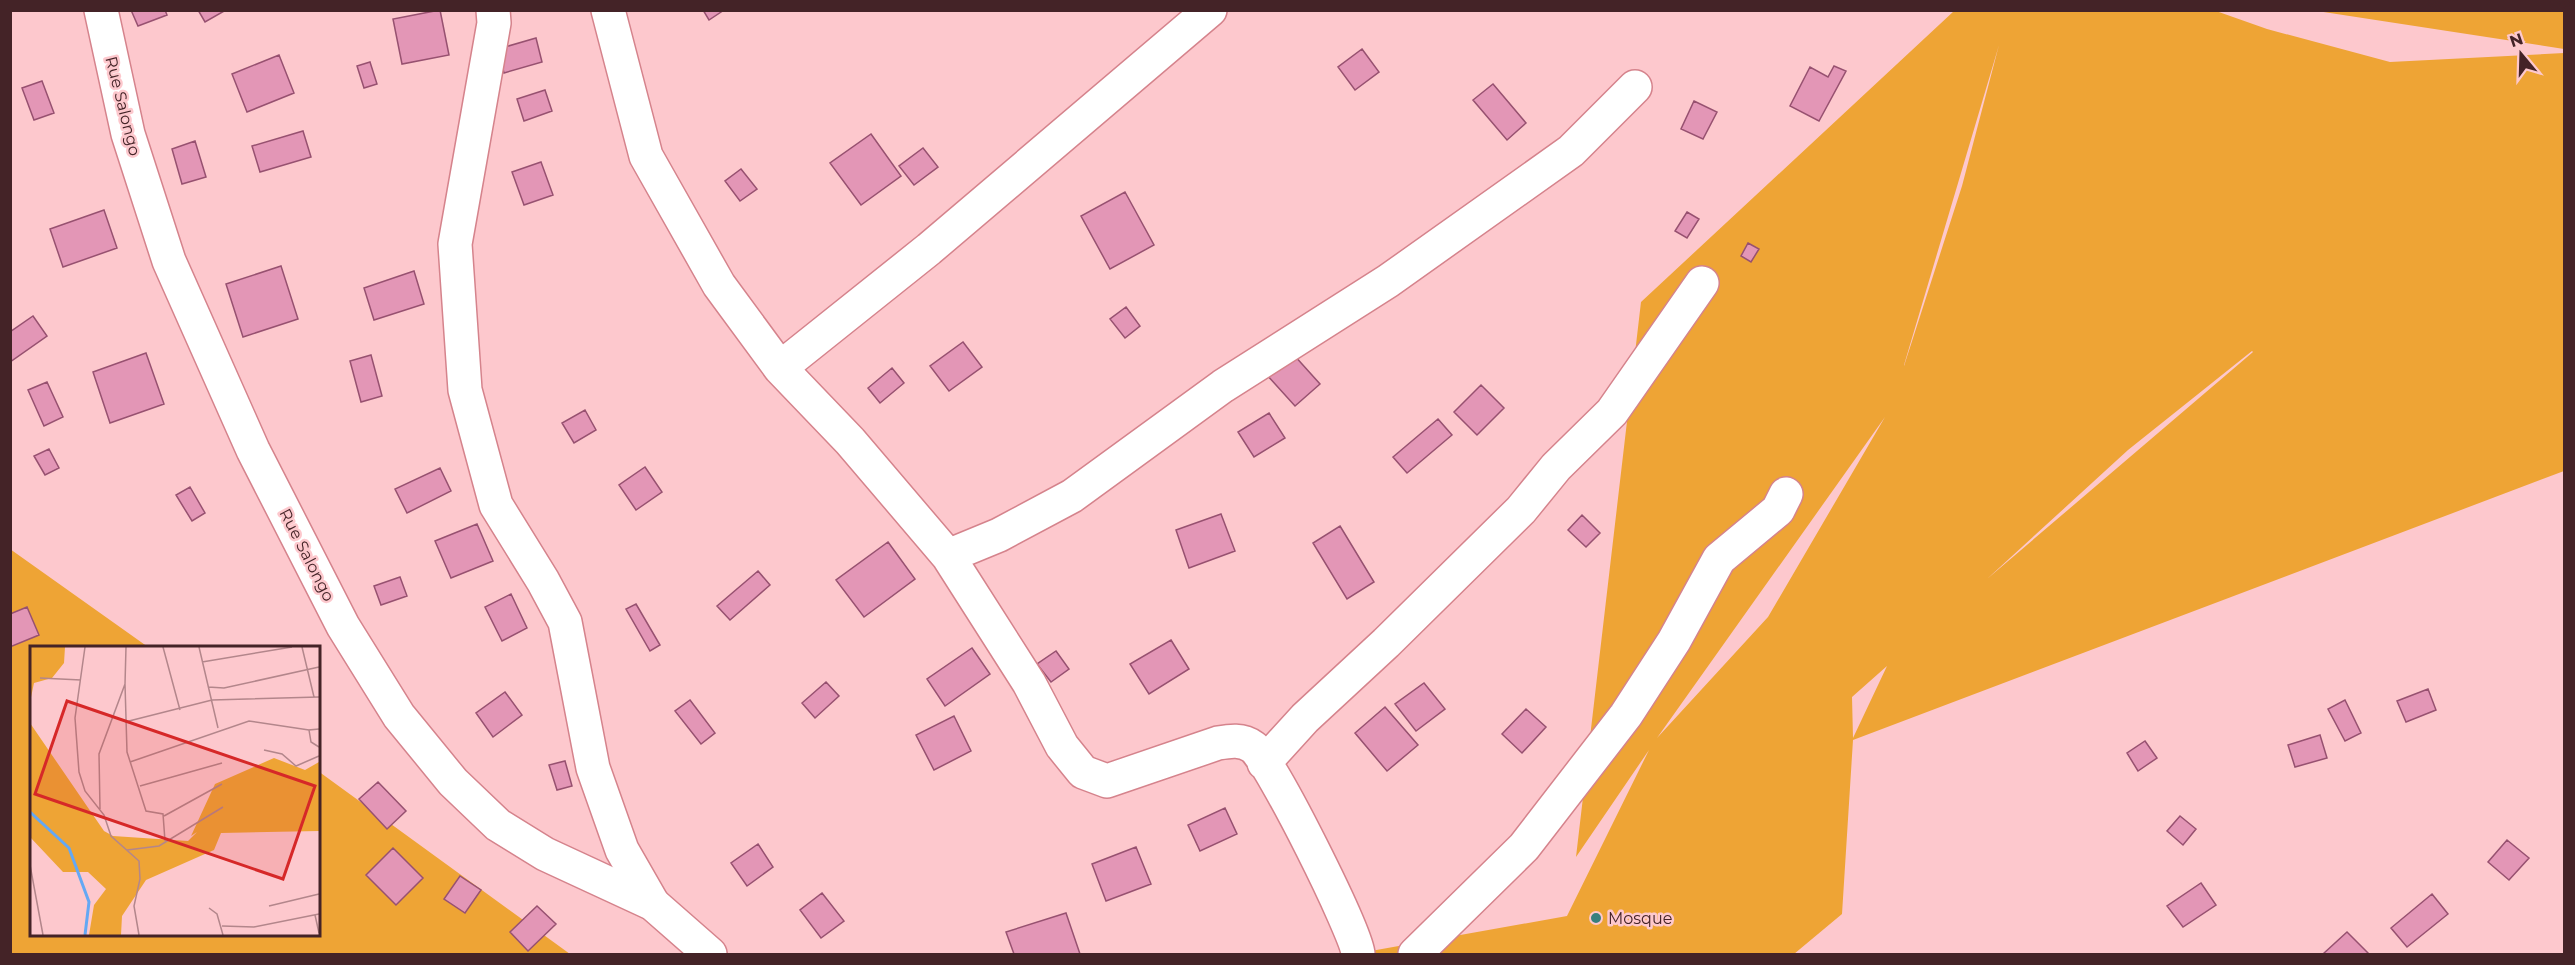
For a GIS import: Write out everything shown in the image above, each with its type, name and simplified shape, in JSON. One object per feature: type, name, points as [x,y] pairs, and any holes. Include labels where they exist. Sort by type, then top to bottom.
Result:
[{"type":"street","name":"Rue Salongo","points":[[101,10],[128,135],[169,261],[253,450],[343,626],[399,716],[453,783],[498,825],[545,854],[653,904],[710,954]]},
{"type":"street","points":[[493,10],[494,23],[455,244],[465,390],[496,505],[543,581],[565,622],[592,768],[622,850],[653,904]]},
{"type":"street","points":[[780,368],[928,249],[1210,10]]},
{"type":"street","points":[[610,12],[646,156],[719,285],[780,368],[850,441],[948,556],[1029,683],[1062,746],[1083,772],[1107,781],[1218,743],[1237,741],[1254,748],[1298,818],[1358,954]]},
{"type":"street","points":[[948,556],[999,535],[1072,495],[1223,386],[1388,281],[1571,151],[1635,87]]},
{"type":"street","points":[[1264,763],[1305,718],[1386,643],[1521,510],[1556,466],[1612,412],[1702,283]]},
{"type":"street","points":[[1415,954],[1524,848],[1626,715],[1674,640],[1719,559],[1778,510],[1786,494]]},
{"type":"shaded area","points":[[1954,11],[2216,11],[2267,29],[2390,62],[2564,53],[2564,471],[1853,740],[1842,914],[1794,954],[1354,954],[1567,916],[1649,750],[1576,857],[1641,302]],"holes":[[[1999,45],[1962,186],[1904,366]],[[2253,352],[1987,579],[2128,450]],[[1885,417],[1768,617],[1657,738]],[[1887,666],[1853,738],[1852,697]]]},
{"type":"shaded area","points":[[2317,11],[2564,11],[2564,49]]},
{"type":"shaded area","points":[[10,549],[147,646],[30,646],[30,935],[320,935],[320,772],[570,954],[11,954]]},
{"type":"building","points":[[131,10],[165,10],[167,15],[138,26]]},
{"type":"building","points":[[198,10],[226,10],[205,22]]},
{"type":"building","points":[[440,10],[449,55],[402,64],[393,19]]},
{"type":"building","points":[[703,10],[724,10],[709,20]]},
{"type":"building","points":[[536,38],[542,62],[504,73],[498,49]]},
{"type":"building","points":[[1362,49],[1379,72],[1355,90],[1338,67]]},
{"type":"building","points":[[279,55],[294,93],[247,112],[232,74]]},
{"type":"building","points":[[370,62],[377,84],[364,88],[357,66]]},
{"type":"building","points":[[1834,66],[1846,71],[1819,121],[1790,106],[1810,67],[1828,77]]},
{"type":"building","points":[[42,81],[54,113],[34,120],[22,88]]},
{"type":"building","points":[[1493,84],[1526,123],[1507,140],[1473,100]]},
{"type":"building","points":[[545,90],[552,111],[524,121],[517,99]]},
{"type":"building","points":[[1694,101],[1717,112],[1703,139],[1681,129]]},
{"type":"building","points":[[303,131],[311,157],[260,172],[252,146]]},
{"type":"building","points":[[871,134],[901,176],[861,205],[830,163]]},
{"type":"building","points":[[195,141],[206,177],[182,184],[172,149]]},
{"type":"building","points":[[923,148],[938,167],[914,185],[899,166]]},
{"type":"building","points":[[541,162],[553,195],[524,205],[512,172]]},
{"type":"building","points":[[741,169],[757,189],[740,201],[725,181]]},
{"type":"building","points":[[1125,192],[1154,245],[1110,269],[1081,216]]},
{"type":"building","points":[[104,210],[117,248],[63,267],[50,229]]},
{"type":"building","points":[[1687,212],[1699,219],[1687,238],[1675,231]]},
{"type":"building","points":[[1748,243],[1759,249],[1751,262],[1741,256]]},
{"type":"building","points":[[281,266],[298,319],[243,337],[226,284]]},
{"type":"building","points":[[414,271],[424,304],[374,320],[364,288]]},
{"type":"building","points":[[1126,307],[1140,326],[1125,338],[1110,319]]},
{"type":"building","points":[[33,316],[47,336],[10,362],[10,332]]},
{"type":"building","points":[[963,342],[982,367],[949,391],[930,366]]},
{"type":"building","points":[[146,353],[164,404],[110,423],[93,372]]},
{"type":"building","points":[[1293,354],[1320,384],[1295,406],[1267,375]]},
{"type":"building","points":[[371,355],[382,396],[361,402],[350,361]]},
{"type":"building","points":[[892,368],[904,383],[880,403],[868,388]]},
{"type":"building","points":[[47,382],[63,417],[44,426],[28,390]]},
{"type":"building","points":[[1481,385],[1504,408],[1477,435],[1454,412]]},
{"type":"building","points":[[585,410],[596,430],[574,443],[562,423]]},
{"type":"building","points":[[1269,413],[1285,438],[1254,457],[1238,432]]},
{"type":"building","points":[[1438,419],[1452,435],[1407,473],[1393,457]]},
{"type":"building","points":[[49,449],[59,468],[45,475],[34,456]]},
{"type":"building","points":[[645,467],[662,492],[636,510],[619,485]]},
{"type":"building","points":[[440,468],[451,491],[407,513],[395,489]]},
{"type":"building","points":[[190,487],[205,513],[192,521],[176,495]]},
{"type":"building","points":[[1221,514],[1235,551],[1189,568],[1176,530]]},
{"type":"building","points":[[1582,515],[1600,533],[1586,547],[1568,530]]},
{"type":"building","points":[[477,524],[493,561],[451,578],[435,541]]},
{"type":"building","points":[[1340,526],[1374,582],[1347,599],[1313,543]]},
{"type":"building","points":[[888,542],[915,579],[864,617],[836,580]]},
{"type":"building","points":[[758,571],[770,585],[730,620],[717,606]]},
{"type":"building","points":[[400,577],[407,596],[381,605],[374,586]]},
{"type":"building","points":[[511,594],[527,628],[502,641],[485,607]]},
{"type":"building","points":[[636,604],[660,645],[650,651],[626,609]]},
{"type":"building","points":[[27,607],[39,635],[10,647],[10,614]]},
{"type":"building","points":[[1171,640],[1189,669],[1149,694],[1130,664]]},
{"type":"building","points":[[972,648],[990,674],[945,706],[927,679]]},
{"type":"building","points":[[1056,651],[1069,669],[1051,682],[1037,664]]},
{"type":"building","points":[[826,682],[839,696],[815,718],[802,703]]},
{"type":"building","points":[[1424,683],[1445,709],[1416,731],[1395,704]]},
{"type":"building","points":[[2428,689],[2436,710],[2406,722],[2397,701]]},
{"type":"building","points":[[505,692],[522,715],[493,737],[476,713]]},
{"type":"building","points":[[690,700],[715,733],[701,744],[675,711]]},
{"type":"building","points":[[2345,700],[2361,733],[2345,741],[2328,709]]},
{"type":"building","points":[[1385,707],[1418,745],[1387,771],[1355,733]]},
{"type":"building","points":[[1526,709],[1546,727],[1522,753],[1502,734]]},
{"type":"building","points":[[954,716],[971,751],[934,770],[916,735]]},
{"type":"building","points":[[2320,735],[2327,758],[2295,767],[2288,745]]},
{"type":"building","points":[[2145,741],[2157,758],[2138,771],[2127,753]]},
{"type":"building","points":[[565,761],[572,786],[557,790],[549,765]]},
{"type":"building","points":[[378,782],[406,811],[387,829],[359,799]]},
{"type":"building","points":[[1225,808],[1237,834],[1200,851],[1188,825]]},
{"type":"building","points":[[2180,816],[2196,829],[2183,845],[2167,831]]},
{"type":"building","points":[[2507,840],[2529,858],[2509,880],[2488,862]]},
{"type":"building","points":[[758,844],[773,867],[747,886],[731,863]]},
{"type":"building","points":[[1136,847],[1151,884],[1106,901],[1092,864]]},
{"type":"building","points":[[393,848],[423,878],[396,905],[366,875]]},
{"type":"building","points":[[460,876],[481,890],[465,913],[444,899]]},
{"type":"building","points":[[2201,883],[2216,905],[2183,927],[2167,906]]},
{"type":"building","points":[[822,893],[844,921],[821,938],[800,910]]},
{"type":"building","points":[[2432,894],[2448,914],[2407,947],[2391,928]]},
{"type":"building","points":[[537,906],[556,924],[528,951],[510,932]]},
{"type":"building","points":[[1066,913],[1080,954],[1014,954],[1006,932]]},
{"type":"building","points":[[2347,932],[2369,954],[2323,954]]},
{"type":"place","name":"Mosque","points":[[1596,918]]}]
